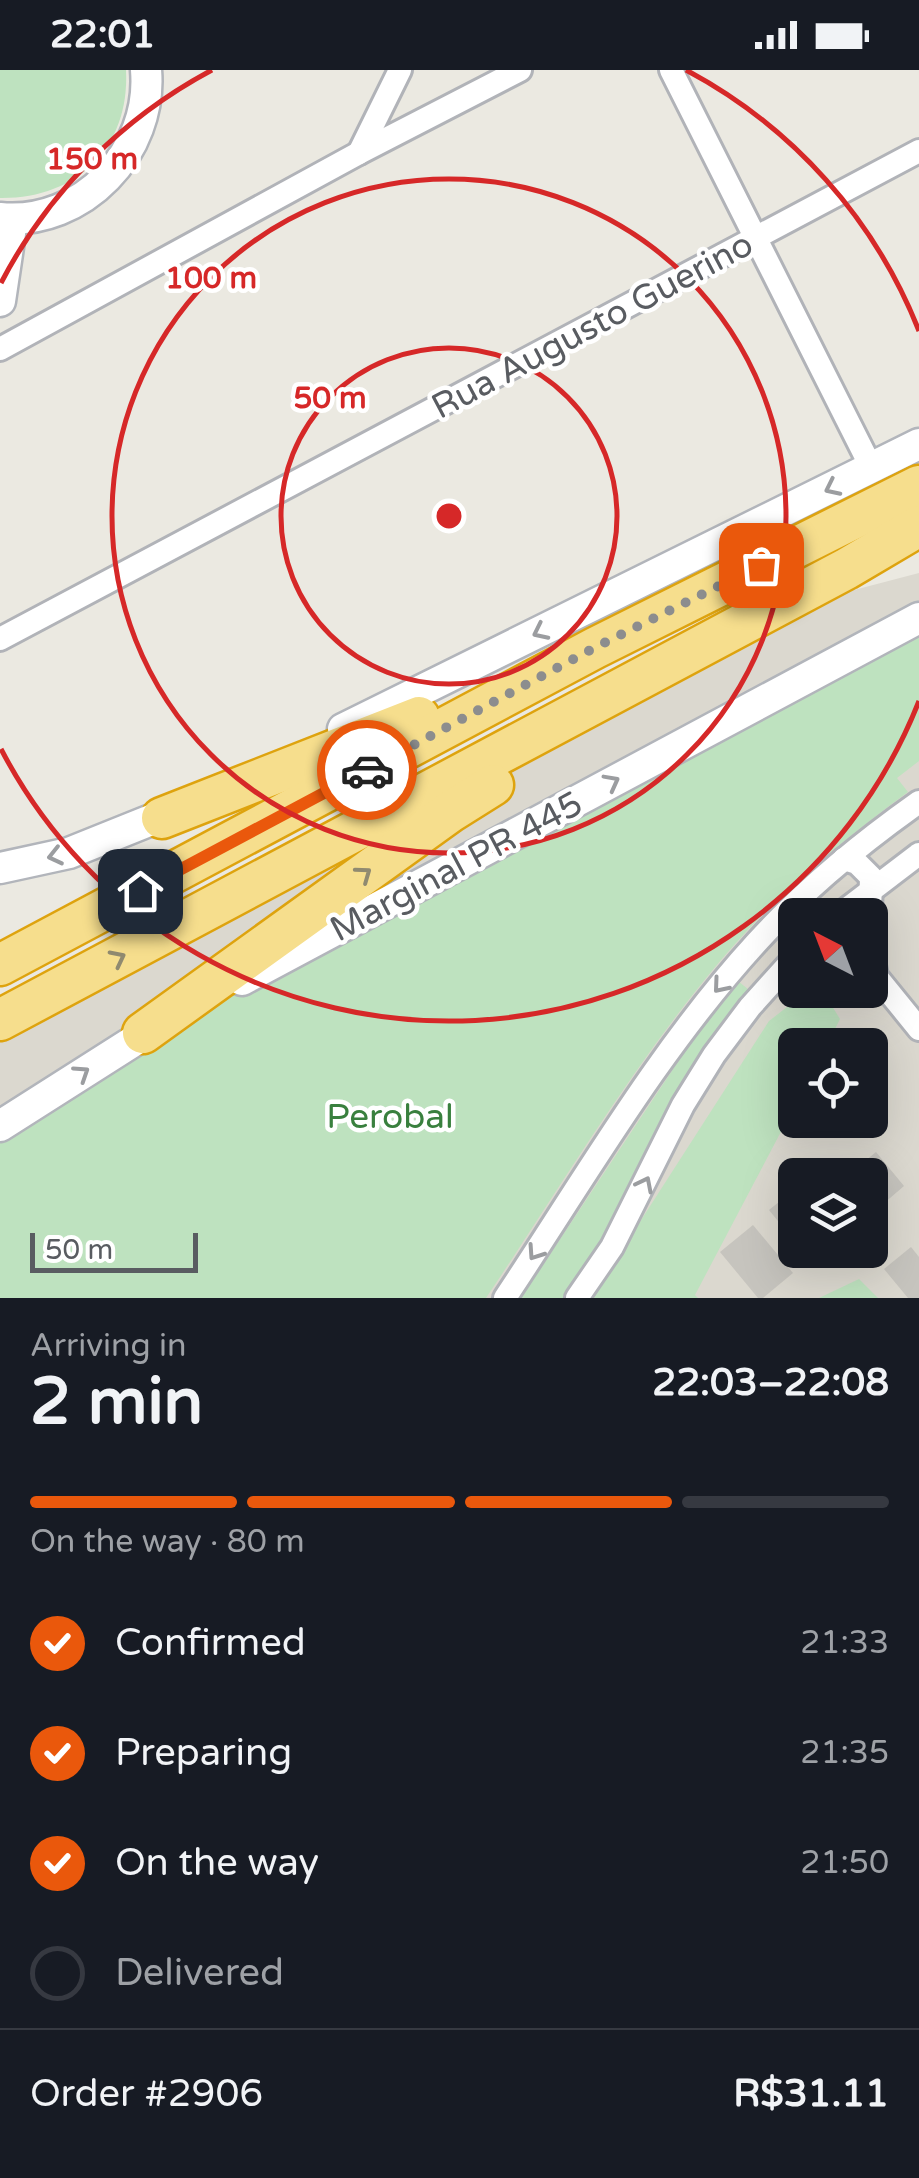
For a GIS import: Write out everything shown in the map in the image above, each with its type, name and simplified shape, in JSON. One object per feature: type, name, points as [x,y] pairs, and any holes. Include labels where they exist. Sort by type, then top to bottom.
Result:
[{"type":"highway","points":[[0,965],[594,648],[919,486]]},
{"type":"highway","points":[[143,1033],[450,812],[666,676],[919,526]]},
{"type":"highway","points":[[0,1020],[846,569]]},
{"type":"highway","points":[[162,818],[594,648]]},
{"type":"street","points":[[0,301],[6,219],[53,213],[90,194],[119,166],[139,130],[148,90],[146,70]]},
{"type":"street","points":[[359,153],[400,70]]},
{"type":"street","points":[[0,348],[520,70]]},
{"type":"street","points":[[670,70],[872,469]]},
{"type":"street","name":"Rua Augusto Guerino","points":[[0,639],[919,151]]},
{"type":"street","points":[[0,868],[69,853],[162,818],[919,444]]},
{"type":"street","name":"Marginal PR 445","points":[[0,1126],[143,1033],[919,618]]},
{"type":"street","points":[[505,1298],[674,1045],[755,944],[844,860],[919,802]]},
{"type":"street","points":[[860,898],[919,854]]},
{"type":"street","points":[[844,860],[866,870],[871,898]]},
{"type":"street","points":[[755,944],[768,962],[778,962]]},
{"type":"street","points":[[578,1298],[612,1246],[684,1105],[714,1056],[778,979]]},
{"type":"street","points":[[888,993],[919,1029]]},
{"type":"shaded area","name":"Perobal","points":[[846,569],[854,590],[919,573],[919,1298],[0,1298],[0,1033]]},
{"type":"green space","points":[[0,70],[126,70],[119,123],[93,164],[52,189],[0,198]]},
{"type":"green space","name":"Perobal","points":[[919,626],[919,761],[897,778],[908,792],[778,898],[721,960],[628,1083],[486,1298],[0,1298],[0,1136],[146,1041]]},
{"type":"green space","points":[[738,981],[749,990],[680,1088],[598,1248],[563,1298],[521,1298],[699,1030]]},
{"type":"green space","points":[[786,1008],[833,1008],[840,1019],[836,1028],[778,1028],[778,1137],[695,1295],[698,1298],[591,1298],[769,1021]]},
{"type":"green space","points":[[859,1279],[878,1298],[819,1298]]},
{"type":"building","points":[[888,1167],[904,1186],[888,1200]]},
{"type":"building","points":[[778,1203],[778,1221],[769,1210]]},
{"type":"building","points":[[753,1225],[778,1255],[778,1268],[789,1268],[793,1273],[758,1298],[720,1252]]},
{"type":"building","points":[[911,1247],[919,1257],[919,1298],[908,1298],[884,1269]]},
{"type":"way so far","points":[[367,770],[594,648],[761,565]]},
{"type":"route","points":[[140,891],[367,770]]}]
